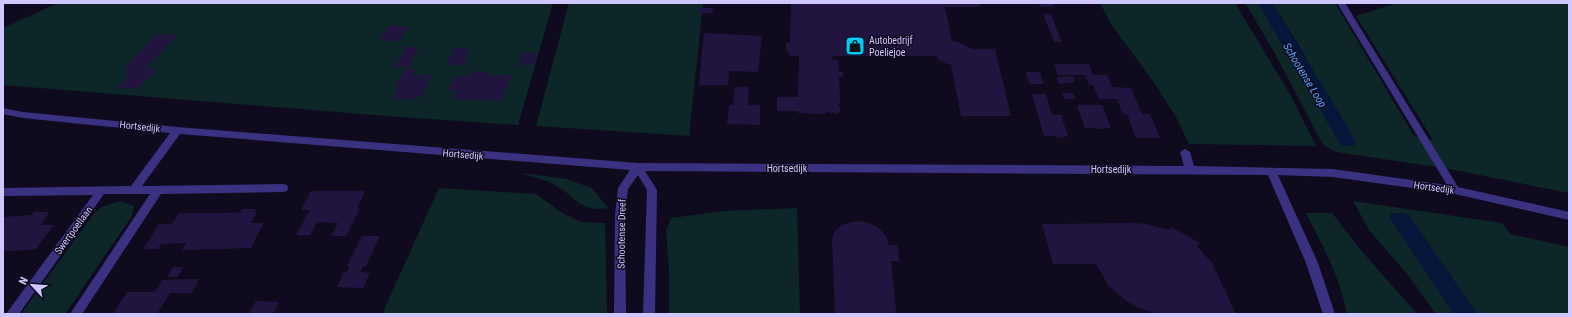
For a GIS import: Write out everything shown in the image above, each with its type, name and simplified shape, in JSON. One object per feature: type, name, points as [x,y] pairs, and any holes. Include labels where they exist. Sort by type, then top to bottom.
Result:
[{"type":"street","points":[[1341,3],[1455,190]]},
{"type":"street","name":"Hortsedijk","points":[[3,111],[23,115],[177,130],[638,167],[1190,170],[1333,173],[1455,190],[1569,216]]},
{"type":"street","points":[[133,191],[177,130]]},
{"type":"street","points":[[1185,152],[1190,170]]},
{"type":"street","points":[[638,167],[652,190],[650,314]]},
{"type":"street","name":"Schootense Dreef","points":[[620,314],[620,214],[623,188],[638,167]]},
{"type":"street","points":[[1271,171],[1312,263],[1329,314]]},
{"type":"street","points":[[3,192],[283,188]]},
{"type":"street","points":[[76,314],[158,190]]},
{"type":"street","name":"Swertpoellaan","points":[[12,314],[101,191]]},
{"type":"green space","points":[[58,3],[553,3],[518,125],[373,115],[3,85],[3,28]]},
{"type":"green space","points":[[569,3],[703,3],[689,136],[536,126]]},
{"type":"green space","points":[[1100,3],[1235,3],[1291,96],[1316,146],[1189,144],[1176,117],[1155,84],[1111,24]]},
{"type":"green space","points":[[1245,3],[1258,3],[1342,146],[1303,52],[1272,3],[1335,3],[1414,136],[1433,140],[1356,16],[1398,3],[1569,3],[1569,193],[1450,169],[1336,152],[1326,147],[1321,141],[1273,50]]},
{"type":"green space","points":[[521,173],[566,179],[592,188],[608,208],[598,209],[583,206],[561,188],[546,181]]},
{"type":"green space","points":[[439,188],[536,194],[564,214],[581,222],[605,223],[607,314],[382,314]]},
{"type":"green space","points":[[120,201],[134,206],[132,216],[65,314],[21,314],[92,216],[101,207]]},
{"type":"green space","points":[[1353,201],[1502,223],[1510,234],[1569,247],[1569,314],[1477,314],[1408,214],[1391,213],[1390,218],[1454,314],[1436,314],[1409,276],[1369,230]]},
{"type":"green space","points":[[797,208],[800,314],[669,314],[669,268],[666,231],[671,218],[723,211]]},
{"type":"green space","points":[[1306,213],[1332,213],[1359,248],[1417,314],[1347,314],[1335,274],[1325,250]]},
{"type":"water","name":"Schootense Loop","points":[[1258,3],[1272,3],[1350,131],[1356,145],[1342,146],[1339,142]]},
{"type":"water","points":[[1391,213],[1408,214],[1477,314],[1454,314],[1390,218]]},
{"type":"building","points":[[791,3],[979,3],[980,7],[945,7],[952,41],[959,42],[972,49],[995,49],[1011,116],[961,116],[951,64],[947,64],[938,59],[937,56],[832,56],[832,60],[838,60],[839,72],[843,72],[843,77],[839,77],[840,103],[837,105],[840,107],[840,112],[837,114],[827,112],[824,114],[798,113],[798,111],[777,111],[777,97],[798,97],[799,56],[789,56],[789,51],[786,51],[786,43],[790,43]]},
{"type":"building","points":[[1039,3],[1053,3],[1055,6],[1040,7]]},
{"type":"building","points":[[699,8],[713,8],[712,13],[699,14]]},
{"type":"building","points":[[1043,14],[1051,14],[1062,42],[1054,42]]},
{"type":"building","points":[[388,26],[408,26],[400,41],[380,41]]},
{"type":"building","points":[[704,33],[762,36],[758,72],[729,71],[728,85],[699,85]]},
{"type":"building","points":[[157,34],[178,35],[146,68],[157,69],[138,89],[117,87],[129,76],[125,75],[131,69],[123,69]]},
{"type":"building","points":[[406,47],[419,47],[409,67],[395,67]]},
{"type":"building","points":[[454,48],[471,48],[463,65],[446,65]]},
{"type":"building","points":[[523,53],[538,53],[534,65],[519,65]]},
{"type":"building","points":[[1054,64],[1089,64],[1093,75],[1058,75]]},
{"type":"building","points":[[405,69],[416,69],[413,75],[432,75],[421,97],[417,97],[413,100],[392,98],[398,87],[395,87]]},
{"type":"building","points":[[472,71],[489,72],[488,75],[512,75],[501,101],[453,99],[457,91],[447,91],[455,76],[469,76]]},
{"type":"building","points":[[1026,72],[1040,72],[1044,84],[1029,84]]},
{"type":"building","points":[[1085,75],[1107,75],[1112,87],[1131,88],[1142,114],[1150,114],[1160,138],[1136,138],[1127,114],[1123,114],[1117,99],[1099,99],[1093,85],[1089,85]]},
{"type":"building","points":[[1073,76],[1075,82],[1059,84],[1056,77]]},
{"type":"building","points":[[735,87],[749,87],[748,105],[760,105],[760,125],[727,124],[729,105],[733,105]]},
{"type":"building","points":[[1062,93],[1073,93],[1076,99],[1064,99]]},
{"type":"building","points":[[1032,94],[1046,94],[1052,115],[1061,115],[1068,136],[1058,138],[1055,136],[1044,136]]},
{"type":"building","points":[[1077,105],[1102,105],[1111,128],[1085,128]]},
{"type":"building","points":[[311,191],[365,191],[357,208],[360,208],[346,236],[331,236],[338,223],[317,222],[310,235],[296,235],[310,210],[301,210]]},
{"type":"building","points":[[242,209],[256,209],[255,212],[257,212],[251,223],[264,223],[251,248],[182,250],[186,243],[161,244],[158,249],[143,249],[159,224],[172,224],[179,213],[229,213],[241,212]]},
{"type":"building","points":[[34,212],[49,212],[41,225],[54,225],[35,250],[3,251],[3,217],[32,215]]},
{"type":"building","points":[[856,221],[867,222],[876,226],[886,235],[889,245],[898,245],[899,261],[891,261],[896,312],[892,314],[835,314],[832,239],[835,231],[842,225]]},
{"type":"building","points":[[1042,224],[1146,224],[1169,230],[1171,227],[1200,243],[1197,246],[1212,263],[1236,314],[1157,314],[1139,308],[1127,301],[1108,285],[1096,264],[1053,264]]},
{"type":"building","points":[[362,236],[380,236],[366,266],[363,266],[360,272],[370,273],[363,288],[337,287],[344,272],[347,272],[350,266],[347,266]]},
{"type":"building","points":[[173,267],[183,267],[178,277],[167,277]]},
{"type":"building","points":[[199,279],[192,293],[170,293],[157,314],[113,314],[127,292],[155,292],[162,280]]},
{"type":"building","points":[[256,301],[279,302],[273,314],[249,314]]},
{"type":"place","name":"Autobedrijf Poeliejoe","points":[[855,46]]}]
